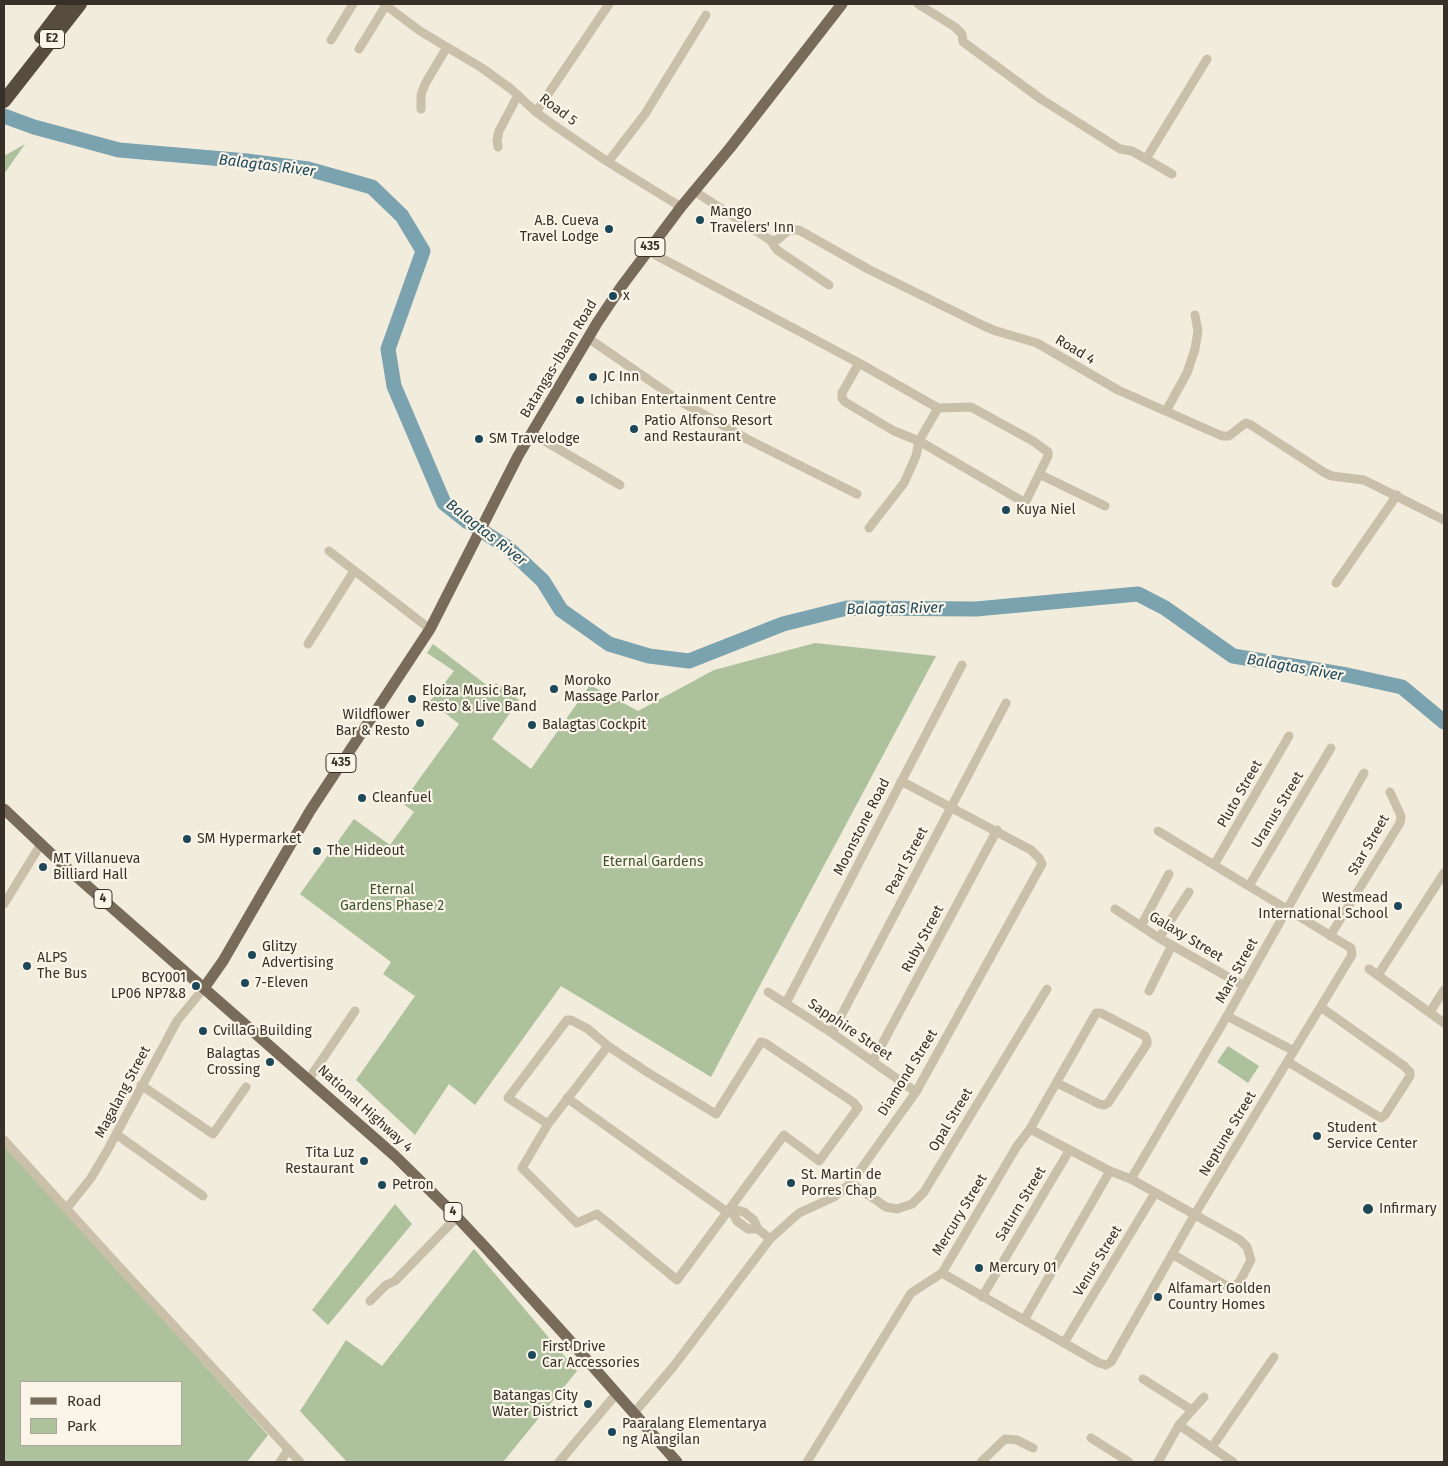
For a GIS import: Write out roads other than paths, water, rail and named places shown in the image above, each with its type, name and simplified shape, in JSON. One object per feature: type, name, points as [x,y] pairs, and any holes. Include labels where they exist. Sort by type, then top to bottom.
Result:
[{"type":"highway","name":"E2","points":[[4,101],[66,4]]},
{"type":"highway","name":"E2","points":[[4,89],[80,4]]},
{"type":"main road","name":"Batangas-Ibaan Road","points":[[204,988],[223,961],[310,811],[430,629],[531,433],[621,287],[681,207],[730,148],[842,4]]},
{"type":"main road","name":"National Highway 4","points":[[4,809],[204,988],[377,1138],[457,1217],[677,1462]]},
{"type":"street","points":[[332,40],[353,4]]},
{"type":"street","points":[[359,49],[385,4]]},
{"type":"street","name":"Road 5","points":[[385,4],[420,32],[482,68],[536,112],[608,162],[681,207]]},
{"type":"street","points":[[536,112],[609,4]]},
{"type":"street","points":[[918,4],[955,27],[960,31],[963,42],[1041,99],[1120,149],[1132,152],[1172,174]]},
{"type":"street","points":[[608,162],[645,114],[706,15]]},
{"type":"street","points":[[421,109],[421,95],[425,84],[447,47]]},
{"type":"street","points":[[1146,159],[1207,59]]},
{"type":"street","points":[[498,147],[499,131],[518,96]]},
{"type":"street","points":[[694,191],[770,240],[777,250],[830,285]]},
{"type":"street","name":"Road 4","points":[[770,240],[778,240],[789,230],[798,230],[868,269],[996,331],[1037,343],[1072,362],[1098,380],[1166,411],[1225,437],[1230,436],[1246,423],[1325,473],[1332,476],[1364,480],[1444,520]]},
{"type":"street","points":[[648,251],[859,363],[938,408],[971,407],[1034,441],[1048,452],[1048,456],[1026,501],[1022,501],[919,441],[894,431],[845,402],[842,398],[842,393],[859,363]]},
{"type":"street","points":[[1166,411],[1187,373],[1196,349],[1198,331],[1195,315]]},
{"type":"street","points":[[588,338],[678,400],[747,439],[857,494]]},
{"type":"street","points":[[868,528],[904,483],[916,456],[919,441],[938,408]]},
{"type":"street","points":[[531,433],[620,485]]},
{"type":"street","points":[[1039,474],[1106,506]]},
{"type":"street","points":[[1336,583],[1397,495]]},
{"type":"street","points":[[328,551],[430,629]]},
{"type":"street","points":[[308,644],[354,571]]},
{"type":"street","name":"Moonstone Road","points":[[786,1003],[962,665]]},
{"type":"street","name":"Pearl Street","points":[[832,1033],[1006,703]]},
{"type":"street","name":"Pluto Street","points":[[1214,865],[1289,736]]},
{"type":"street","name":"Uranus Street","points":[[1249,886],[1331,748]]},
{"type":"street","name":"Mars Street","points":[[1131,1179],[1227,1016],[1364,773]]},
{"type":"street","name":"Diamond Street","points":[[634,1413],[674,1367],[770,1239],[799,1213],[834,1197],[851,1183],[916,1092],[1042,864],[1031,850],[997,830],[901,781]]},
{"type":"street","name":"Star Street","points":[[1330,936],[1400,823],[1401,816],[1390,792]]},
{"type":"street","name":"Ruby Street","points":[[873,1061],[997,830]]},
{"type":"street","name":"Neptune Street","points":[[942,1273],[1099,1364],[1106,1365],[1110,1362],[1195,1214],[1322,1008],[1352,955],[1351,948],[1158,831]]},
{"type":"street","points":[[4,904],[41,844]]},
{"type":"street","points":[[1378,975],[1444,873]]},
{"type":"street","points":[[1141,926],[1169,874]]},
{"type":"street","points":[[1159,938],[1189,892]]},
{"type":"street","name":"Galaxy Street","points":[[1114,910],[1244,986]]},
{"type":"street","points":[[1148,991],[1172,945]]},
{"type":"street","points":[[1369,969],[1444,1023]]},
{"type":"street","name":"Magalang Street","points":[[67,1208],[91,1178],[177,1020],[204,988]]},
{"type":"street","name":"Opal Street","points":[[851,1183],[886,1207],[898,1209],[912,1204],[924,1192],[1047,989]]},
{"type":"street","points":[[1430,1012],[1444,990]]},
{"type":"street","name":"Sapphire Street","points":[[768,992],[832,1033],[916,1092]]},
{"type":"street","points":[[1288,1062],[1381,1118],[1386,1115],[1410,1072],[1322,1008]]},
{"type":"street","points":[[309,1079],[355,1011]]},
{"type":"street","name":"Mercury Street","points":[[807,1462],[911,1292],[942,1273],[1017,1146],[1030,1129],[1096,1013],[1101,1013],[1145,1036],[1147,1044],[1108,1103],[1104,1105],[1099,1104],[1057,1083]]},
{"type":"street","points":[[1227,1016],[1294,1051]]},
{"type":"street","points":[[548,1124],[508,1098],[567,1020],[571,1020],[588,1029],[608,1046],[647,1072],[716,1114],[758,1044],[763,1042],[853,1102],[858,1108],[819,1161],[784,1135],[677,1280],[597,1214],[577,1223],[522,1168],[548,1124],[608,1046]]},
{"type":"street","points":[[141,1085],[213,1134],[246,1087]]},
{"type":"street","points":[[567,1098],[728,1210],[744,1212],[754,1220],[758,1229],[770,1239]]},
{"type":"street","points":[[1030,1129],[1069,1151],[1131,1179],[1240,1240],[1247,1247],[1251,1260],[1234,1287],[1225,1284],[1172,1254]]},
{"type":"street","points":[[116,1134],[203,1196]]},
{"type":"street","points":[[4,1140],[300,1462]]},
{"type":"street","name":"Saturn Street","points":[[982,1297],[1069,1151]]},
{"type":"street","points":[[1024,1320],[1110,1171]]},
{"type":"street","name":"Venus Street","points":[[1064,1344],[1155,1194]]},
{"type":"street","points":[[370,1301],[386,1285],[395,1281],[457,1217]]},
{"type":"street","points":[[1212,1447],[1274,1357]]},
{"type":"street","points":[[1143,1379],[1192,1410]]},
{"type":"street","points":[[559,1462],[617,1393]]},
{"type":"street","points":[[1158,1462],[1179,1425],[1204,1397]]},
{"type":"street","points":[[1179,1425],[1233,1462]]},
{"type":"street","points":[[1091,1438],[1129,1462]]},
{"type":"street","points":[[981,1462],[1005,1439],[1017,1440],[1033,1448]]},
{"type":"street","points":[[280,1462],[288,1450]]},
{"type":"waterway","name":"Balagtas River","points":[[4,116],[34,127],[119,150],[247,161],[308,169],[372,187],[402,216],[423,251],[388,349],[394,386],[444,503],[468,522],[507,547],[543,581],[561,610],[609,644],[649,656],[689,661],[783,624],[847,608],[976,609],[1138,594],[1165,608],[1233,656],[1347,675],[1402,687],[1444,722]]},
{"type":"place","name":"Mango Travelers' Inn","points":[[700,220]]},
{"type":"place","name":"A.B. Cueva Travel Lodge","points":[[609,229]]},
{"type":"place","name":"x","points":[[613,296]]},
{"type":"place","name":"JC Inn","points":[[593,377]]},
{"type":"place","name":"Ichiban Entertainment Centre","points":[[580,400]]},
{"type":"place","name":"Patio Alfonso Resort and Restaurant","points":[[634,429]]},
{"type":"place","name":"SM Travelodge","points":[[479,439]]},
{"type":"place","name":"Kuya Niel","points":[[1006,510]]},
{"type":"place","name":"Moroko Massage Parlor","points":[[554,689]]},
{"type":"place","name":"Eloiza Music Bar, Resto & Live Band","points":[[412,699]]},
{"type":"place","name":"Wildflower Bar & Resto","points":[[420,723]]},
{"type":"place","name":"Balagtas Cockpit","points":[[532,725]]},
{"type":"place","name":"Cleanfuel","points":[[362,798]]},
{"type":"place","name":"SM Hypermarket","points":[[187,839]]},
{"type":"place","name":"The Hideout","points":[[317,851]]},
{"type":"place","name":"MT Villanueva Billiard Hall","points":[[43,867]]},
{"type":"place","name":"Westmead International School","points":[[1398,906]]},
{"type":"place","name":"Glitzy Advertising","points":[[252,955]]},
{"type":"place","name":"ALPS The Bus","points":[[27,966]]},
{"type":"place","name":"7-Eleven","points":[[245,983]]},
{"type":"place","name":"BCY001 LP06 NP7&8","points":[[196,986]]},
{"type":"place","name":"CvillaG Building","points":[[203,1031]]},
{"type":"place","name":"Balagtas Crossing","points":[[270,1062]]},
{"type":"place","name":"Student Service Center","points":[[1317,1136]]},
{"type":"place","name":"Tita Luz Restaurant","points":[[364,1161]]},
{"type":"place","name":"St. Martin de Porres Chap","points":[[791,1183]]},
{"type":"place","name":"Petron","points":[[382,1185]]},
{"type":"place","name":"Infirmary","points":[[1368,1209]]},
{"type":"place","name":"Mercury 01","points":[[979,1268]]},
{"type":"place","name":"Alfamart Golden Country Homes","points":[[1158,1297]]},
{"type":"place","name":"First Drive Car Accessories","points":[[532,1355]]},
{"type":"place","name":"Batangas City Water District","points":[[588,1404]]},
{"type":"place","name":"Paaralang Elementarya ng Alangilan","points":[[612,1432]]},
{"type":"park label","name":"Eternal Gardens","points":[[653,862]]},
{"type":"park label","name":"Eternal Gardens Phase 2","points":[[392,898]]}]
